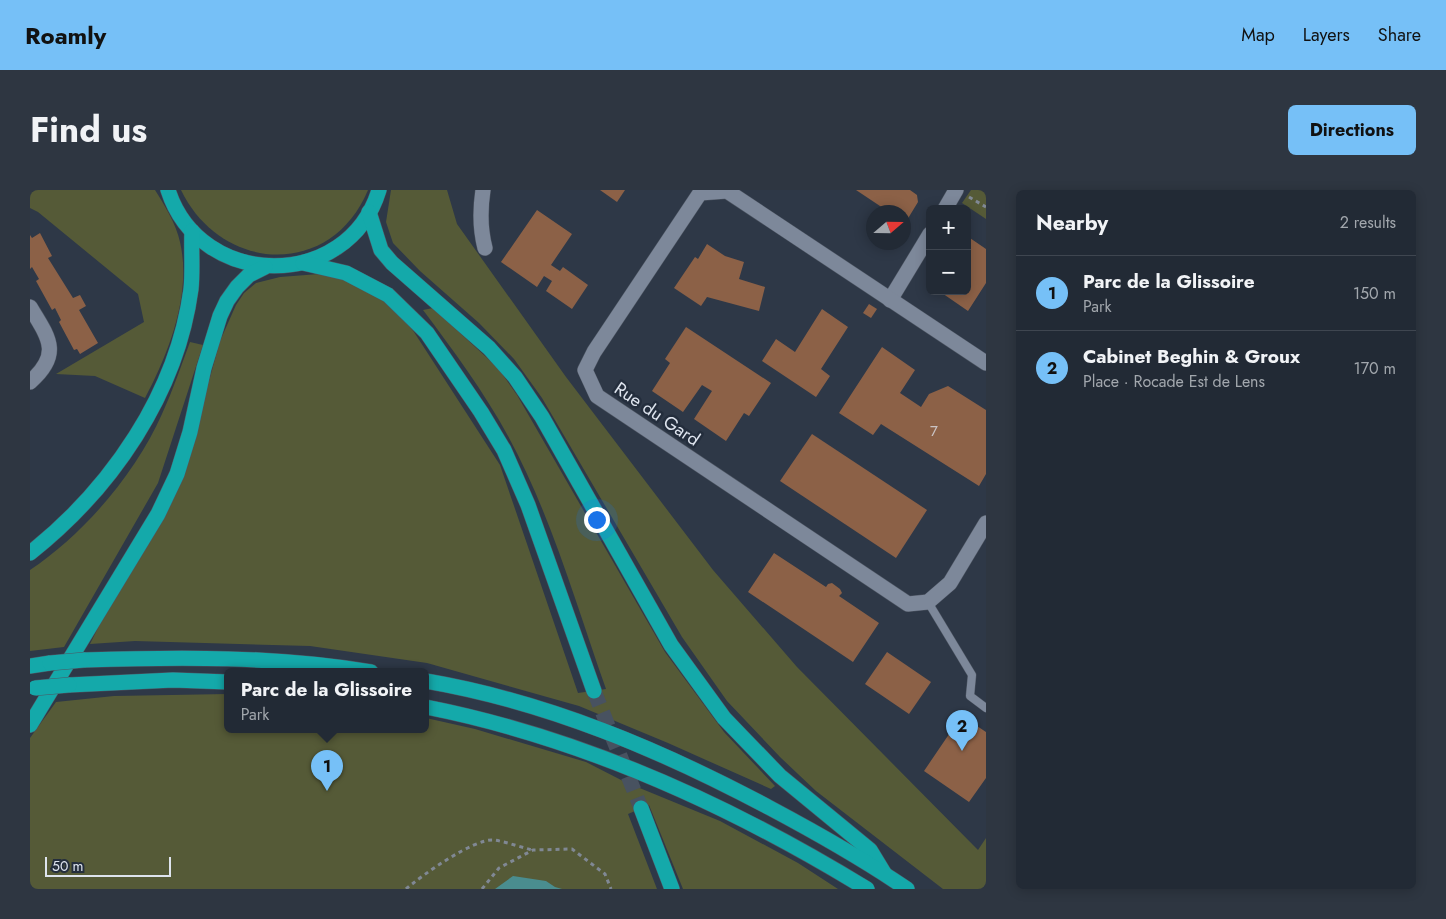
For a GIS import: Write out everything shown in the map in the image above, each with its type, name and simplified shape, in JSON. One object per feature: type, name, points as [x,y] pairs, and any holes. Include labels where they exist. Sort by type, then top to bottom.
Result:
[{"type":"highway","points":[[168,190],[180,216],[207,245],[225,256],[244,263],[265,267],[302,263],[334,249],[354,232],[369,212],[378,190]]},
{"type":"highway","points":[[369,212],[381,250],[392,263],[489,348],[516,377],[542,417],[671,645],[724,718],[780,776],[870,850],[884,874]]},
{"type":"highway","points":[[30,553],[74,514],[103,482],[134,441],[150,412],[169,368],[185,318],[191,287],[192,231]]},
{"type":"highway","points":[[302,263],[346,273],[388,294],[427,333],[481,412],[504,450],[528,505],[594,690]]},
{"type":"highway","points":[[30,725],[153,522],[177,474],[190,432],[204,368],[220,316],[227,301],[249,275],[265,267]]},
{"type":"highway","points":[[30,666],[84,660],[226,658],[336,668]]},
{"type":"highway","points":[[33,688],[173,680],[224,682]]},
{"type":"highway","points":[[429,682],[542,709],[606,730],[730,787],[803,826],[907,889]]},
{"type":"highway","points":[[429,708],[464,715],[552,740],[613,761],[723,808],[867,889]]},
{"type":"highway","points":[[640,808],[672,889]]},
{"type":"street","points":[[483,190],[481,235],[485,248]]},
{"type":"street","name":"Rue du Gard","points":[[928,602],[908,604],[597,396],[585,370],[594,352],[700,193],[727,191],[986,363]]},
{"type":"street","points":[[949,205],[960,192]]},
{"type":"street","points":[[890,300],[926,241]]},
{"type":"street","points":[[30,307],[47,335],[50,359],[44,370],[30,382]]},
{"type":"street","points":[[928,602],[950,583],[986,523]]},
{"type":"lane","points":[[928,602],[972,675],[970,696],[986,708]]},
{"type":"path","points":[[960,192],[986,207]]},
{"type":"path","points":[[406,889],[425,872],[469,848],[492,840],[533,850],[572,849],[605,874],[610,889]]},
{"type":"path","points":[[482,889],[499,868],[533,850]]},
{"type":"shaded area","points":[[30,190],[155,190],[166,209],[180,242],[183,262],[181,302],[170,342],[145,398],[95,376],[56,374],[144,322],[138,294],[38,212],[30,208]]},
{"type":"shaded area","points":[[181,190],[368,190],[351,219],[329,239],[303,251],[276,255],[248,250],[222,238],[199,217]]},
{"type":"shaded area","points":[[391,190],[447,190],[457,224],[566,377],[713,570],[797,667],[978,850],[986,838],[986,889],[943,889],[816,791],[780,757],[727,701],[682,637],[542,398],[514,359],[479,323],[420,271],[393,243],[386,222]]},
{"type":"shaded area","points":[[971,190],[986,190],[986,219],[971,209],[971,205],[962,203]]},
{"type":"shaded area","points":[[319,274],[346,277],[390,303],[414,332],[500,465],[578,693],[606,689],[550,528],[523,466],[499,420],[468,372],[423,310],[433,308],[498,368],[517,395],[665,652],[724,732],[775,786],[771,789],[579,706],[427,663],[310,646],[135,641],[90,644],[195,432],[220,341],[236,305],[244,293],[256,283],[280,277]]},
{"type":"shaded area","points":[[190,342],[203,345],[158,483],[64,647],[30,651],[30,570],[70,539],[123,480],[151,436],[162,414]]},
{"type":"shaded area","points":[[224,694],[224,733],[429,733],[429,719],[475,729],[586,762],[625,782],[720,821],[798,863],[838,889],[683,889],[649,805],[628,814],[657,889],[30,889],[30,738],[56,702],[114,696]]},
{"type":"shaded area","points":[[513,876],[546,881],[562,889],[495,889]]},
{"type":"building","points":[[600,190],[625,190],[617,202]]},
{"type":"building","points":[[856,190],[910,190],[917,195],[918,202],[911,214],[911,205],[878,205]]},
{"type":"building","points":[[537,210],[572,234],[551,265],[560,271],[563,267],[588,285],[572,309],[546,291],[552,281],[544,276],[537,287],[501,262]]},
{"type":"building","points":[[40,233],[52,256],[48,258],[73,298],[80,295],[86,306],[79,310],[98,343],[80,354],[77,349],[74,350],[59,322],[61,320],[55,308],[52,310],[36,281],[39,279],[32,267],[30,269],[30,235],[32,238]]},
{"type":"building","points":[[971,239],[986,249],[986,283],[968,311],[945,295],[971,295]]},
{"type":"building","points":[[707,244],[725,256],[744,262],[739,279],[765,287],[759,311],[707,297],[701,306],[674,288],[695,257],[698,259]]},
{"type":"building","points":[[869,304],[877,309],[871,318],[863,313]]},
{"type":"building","points":[[822,309],[848,327],[821,369],[830,376],[816,397],[762,361],[776,339],[795,352]]},
{"type":"building","points":[[686,327],[771,383],[749,416],[744,413],[726,441],[694,419],[712,391],[702,385],[683,412],[652,391],[670,363],[665,359]]},
{"type":"building","points":[[882,347],[915,370],[900,393],[921,407],[929,394],[948,386],[986,410],[986,474],[979,486],[881,424],[873,435],[839,413]]},
{"type":"building","points":[[812,434],[927,510],[896,558],[780,481]]},
{"type":"building","points":[[774,553],[826,587],[832,583],[840,589],[842,593],[839,596],[879,623],[853,662],[748,592]]},
{"type":"building","points":[[887,652],[931,682],[909,714],[865,684]]},
{"type":"building","points":[[960,718],[986,732],[986,778],[969,802],[924,771]]},
{"type":"tunnel","points":[[594,691],[641,808]]},
{"type":"place","name":"Cabinet Beghin & Groux","points":[[962,751]]},
{"type":"place","name":"Parc de la Glissoire","points":[[327,791]]}]
